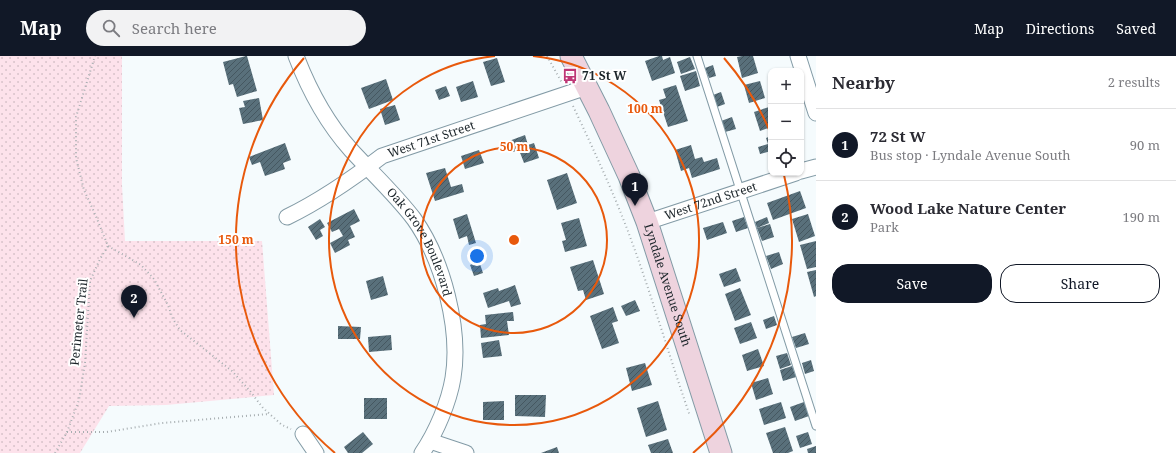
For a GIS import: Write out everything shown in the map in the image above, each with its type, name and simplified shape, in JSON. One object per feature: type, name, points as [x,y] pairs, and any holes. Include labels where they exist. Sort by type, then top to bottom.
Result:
[{"type":"main road","name":"Lyndale Avenue South","points":[[570,56],[629,176],[647,222],[721,453]]},
{"type":"street","name":"Oak Grove Boulevard","points":[[296,56],[306,82],[326,117],[350,149],[368,167],[414,220],[431,249],[443,280],[451,312],[455,345],[453,378],[443,412],[426,447]]},
{"type":"street","points":[[798,56],[816,113]]},
{"type":"street","name":"West 71st Street","points":[[287,217],[305,208],[368,167],[382,156],[587,88]]},
{"type":"street","points":[[804,170],[816,166]]},
{"type":"street","name":"West 72nd Street","points":[[647,222],[787,176]]},
{"type":"street","points":[[303,434],[316,453]]},
{"type":"street","points":[[426,447],[466,453]]},
{"type":"lane","points":[[697,56],[816,426]]},
{"type":"path","points":[[95,56],[76,117],[76,158],[84,190],[108,246],[141,265],[154,279],[168,305],[173,319],[180,330],[232,371],[263,408],[282,425],[303,434]]},
{"type":"path","points":[[547,56],[562,84]]},
{"type":"path","points":[[573,106],[587,133],[626,226],[646,280],[691,417]]},
{"type":"path","name":"Perimeter Trail","points":[[55,453],[67,432],[79,400],[85,363],[90,281],[108,246]]},
{"type":"path","points":[[67,432],[107,432],[162,423],[269,414]]},
{"type":"shaded area","points":[[0,56],[122,56],[122,185],[125,241],[262,241],[274,395],[166,405],[109,406],[80,453],[0,453]]},
{"type":"building","points":[[247,56],[257,91],[237,97],[233,84],[229,85],[223,62]]},
{"type":"building","points":[[662,56],[663,60],[670,57],[675,73],[652,81],[645,61]]},
{"type":"building","points":[[753,56],[758,73],[742,78],[737,57]]},
{"type":"building","points":[[690,57],[695,69],[681,74],[677,62]]},
{"type":"building","points":[[497,58],[505,82],[491,86],[483,62]]},
{"type":"building","points":[[713,65],[716,76],[709,78],[705,68]]},
{"type":"building","points":[[696,71],[700,86],[685,91],[680,76]]},
{"type":"building","points":[[386,79],[393,100],[369,109],[361,88]]},
{"type":"building","points":[[473,81],[478,97],[461,102],[456,87]]},
{"type":"building","points":[[760,81],[765,98],[749,103],[744,85]]},
{"type":"building","points":[[676,85],[688,121],[668,127],[659,100],[666,98],[663,89]]},
{"type":"building","points":[[446,86],[450,96],[439,100],[435,90]]},
{"type":"building","points":[[721,92],[725,104],[717,107],[713,95]]},
{"type":"building","points":[[259,98],[263,120],[243,124],[239,108],[245,107],[243,101]]},
{"type":"building","points":[[395,105],[400,120],[385,125],[380,109]]},
{"type":"building","points":[[768,107],[768,128],[760,131],[754,112]]},
{"type":"building","points":[[732,117],[736,129],[725,132],[721,121]]},
{"type":"building","points":[[525,135],[528,145],[534,143],[539,158],[524,163],[519,150],[513,152],[509,141]]},
{"type":"building","points":[[285,143],[291,160],[283,163],[285,169],[265,176],[260,162],[252,165],[249,157]]},
{"type":"building","points":[[768,144],[768,152],[760,154],[758,147]]},
{"type":"building","points":[[691,145],[695,159],[702,157],[704,162],[717,158],[720,169],[692,178],[689,168],[681,171],[675,150]]},
{"type":"building","points":[[479,150],[484,163],[465,169],[461,156]]},
{"type":"building","points":[[445,168],[451,187],[462,184],[464,192],[435,201],[426,173]]},
{"type":"building","points":[[567,173],[577,203],[557,210],[547,180]]},
{"type":"building","points":[[800,191],[806,208],[773,220],[767,203]]},
{"type":"building","points":[[354,209],[360,221],[350,226],[355,237],[348,240],[350,245],[335,253],[330,243],[343,236],[339,229],[332,232],[327,223]]},
{"type":"building","points":[[467,214],[476,243],[469,245],[467,236],[459,239],[453,219]]},
{"type":"building","points":[[808,214],[815,236],[799,242],[792,219]]},
{"type":"building","points":[[744,217],[748,228],[736,232],[732,221]]},
{"type":"building","points":[[767,217],[769,223],[757,228],[755,222]]},
{"type":"building","points":[[579,218],[587,246],[565,252],[562,241],[566,240],[561,223]]},
{"type":"building","points":[[320,219],[325,227],[320,230],[323,236],[316,240],[308,227]]},
{"type":"building","points":[[723,222],[727,233],[707,240],[703,228]]},
{"type":"building","points":[[770,224],[774,237],[762,241],[757,228]]},
{"type":"building","points":[[816,241],[816,267],[807,269],[800,245]]},
{"type":"building","points":[[779,252],[783,264],[771,269],[766,256]]},
{"type":"building","points":[[593,260],[604,294],[586,300],[583,290],[578,291],[570,267]]},
{"type":"building","points":[[479,261],[483,273],[474,276],[470,265]]},
{"type":"building","points":[[736,268],[741,281],[724,287],[719,274]]},
{"type":"building","points":[[816,270],[816,296],[814,297],[807,272]]},
{"type":"building","points":[[383,276],[388,295],[371,300],[366,281]]},
{"type":"building","points":[[515,285],[521,304],[511,307],[509,301],[488,308],[483,293],[498,288],[499,291]]},
{"type":"building","points":[[740,288],[751,315],[735,321],[725,294]]},
{"type":"building","points":[[635,300],[640,311],[626,316],[621,306]]},
{"type":"building","points":[[613,307],[618,321],[612,323],[619,343],[602,349],[590,316]]},
{"type":"building","points":[[513,312],[514,321],[507,321],[509,335],[481,338],[480,325],[486,324],[485,315]]},
{"type":"building","points":[[774,316],[777,325],[766,329],[763,320]]},
{"type":"building","points":[[751,322],[757,338],[740,344],[734,328]]},
{"type":"building","points":[[338,326],[361,327],[360,339],[338,339]]},
{"type":"building","points":[[805,333],[809,344],[796,348],[792,337]]},
{"type":"building","points":[[391,335],[392,350],[369,352],[368,337]]},
{"type":"building","points":[[499,340],[502,356],[483,358],[481,343]]},
{"type":"building","points":[[758,349],[764,366],[747,371],[742,355]]},
{"type":"building","points":[[787,353],[791,365],[780,369],[776,356]]},
{"type":"building","points":[[811,360],[814,371],[805,374],[802,363]]},
{"type":"building","points":[[645,363],[652,385],[632,391],[626,368]]},
{"type":"building","points":[[792,366],[796,377],[783,381],[780,370]]},
{"type":"building","points":[[768,378],[773,394],[756,400],[751,383]]},
{"type":"building","points":[[515,395],[546,395],[545,417],[515,416]]},
{"type":"building","points":[[364,398],[387,398],[387,419],[364,419]]},
{"type":"building","points":[[504,401],[504,420],[483,420],[483,402]]},
{"type":"building","points":[[658,401],[667,430],[646,437],[637,408]]},
{"type":"building","points":[[781,402],[786,418],[764,425],[759,409]]},
{"type":"building","points":[[804,402],[809,416],[795,421],[790,407]]},
{"type":"building","points":[[785,427],[793,451],[788,453],[773,453],[766,433]]},
{"type":"building","points":[[363,432],[373,444],[362,453],[348,453],[344,447]]},
{"type":"building","points":[[808,432],[812,444],[800,448],[796,436]]},
{"type":"building","points":[[668,439],[673,453],[651,453],[648,445]]},
{"type":"building","points":[[816,446],[816,453],[808,453],[807,449]]},
{"type":"building","points":[[557,447],[559,453],[541,453]]},
{"type":"place","name":"71 St W","points":[[570,76]]},
{"type":"place","name":"72 St W","points":[[635,206]]},
{"type":"place","name":"Wood Lake Nature Center","points":[[134,318]]}]
